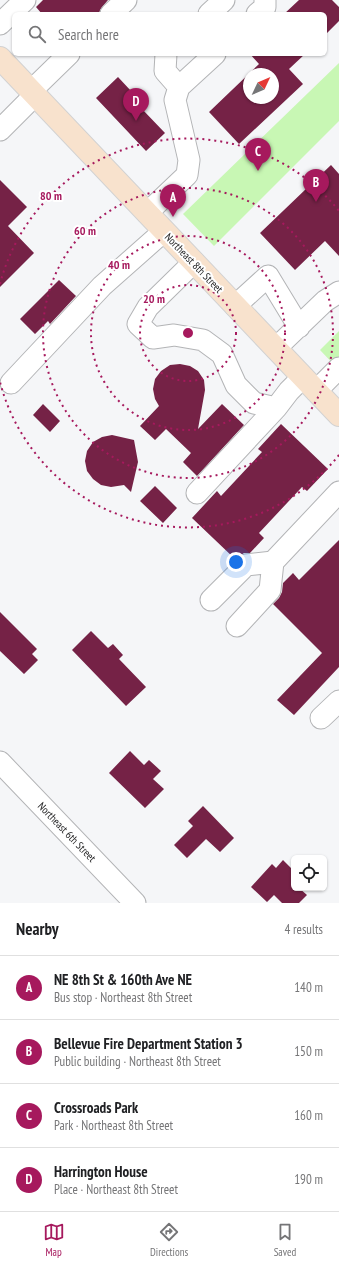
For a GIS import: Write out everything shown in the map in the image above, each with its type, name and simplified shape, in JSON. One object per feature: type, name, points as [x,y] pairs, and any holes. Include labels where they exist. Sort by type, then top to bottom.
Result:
[{"type":"main road","name":"Northeast 8th Street","points":[[0,58],[339,415]]},
{"type":"street","points":[[113,12],[126,0]]},
{"type":"street","points":[[211,12],[224,0]]},
{"type":"street","points":[[259,12],[265,7],[265,0]]},
{"type":"street","points":[[0,24],[12,14]]},
{"type":"street","points":[[0,130],[63,56]]},
{"type":"street","points":[[166,56],[165,71],[179,87]]},
{"type":"street","points":[[147,213],[187,175],[189,160],[175,100],[179,87],[213,56]]},
{"type":"street","points":[[11,383],[102,286],[164,231]]},
{"type":"street","points":[[194,262],[148,307],[138,324],[153,338],[174,335],[203,340],[222,354],[236,385],[254,402],[276,408]]},
{"type":"street","points":[[235,306],[268,276],[299,327]]},
{"type":"street","points":[[276,348],[325,301],[339,292]]},
{"type":"street","points":[[197,493],[276,408],[289,391],[310,384],[339,368]]},
{"type":"street","points":[[237,626],[270,590],[273,562],[339,492]]},
{"type":"street","points":[[211,600],[246,565],[273,562]]},
{"type":"street","points":[[321,718],[339,701]]},
{"type":"street","name":"Northeast 6th Street","points":[[0,762],[134,903]]},
{"type":"green space","points":[[339,63],[339,121],[214,246],[183,214]]},
{"type":"green space","points":[[339,331],[339,370],[320,350]]},
{"type":"building","points":[[43,0],[108,0],[100,12],[40,12],[36,7]]},
{"type":"building","points":[[299,0],[332,0],[339,7],[339,21],[327,33],[327,12],[286,12]]},
{"type":"building","points":[[252,56],[303,56],[289,69],[303,84],[239,144],[209,112],[243,79],[243,104],[279,104],[279,68],[255,68],[259,64]]},
{"type":"building","points":[[118,77],[145,106],[142,109],[165,133],[146,151],[96,98]]},
{"type":"building","points":[[331,165],[339,174],[339,256],[325,241],[295,270],[260,233]]},
{"type":"building","points":[[0,180],[27,207],[8,226],[34,253],[0,287]]},
{"type":"building","points":[[59,280],[76,296],[50,324],[48,321],[35,334],[20,319]]},
{"type":"building","points":[[180,364],[190,366],[198,371],[204,380],[205,390],[198,429],[222,404],[244,425],[197,476],[183,462],[191,453],[166,429],[155,440],[140,426],[159,406],[155,399],[153,389],[155,379],[161,371],[170,365]]},
{"type":"building","points":[[43,404],[60,421],[50,432],[33,415]]},
{"type":"building","points":[[281,424],[328,469],[307,491],[302,487],[259,533],[264,538],[250,553],[244,553],[235,559],[192,518],[217,491],[221,496],[262,452],[258,449]]},
{"type":"building","points":[[112,435],[134,440],[138,462],[131,492],[124,485],[111,487],[101,485],[93,479],[87,471],[85,461],[87,451],[93,442],[102,437]]},
{"type":"building","points":[[155,486],[177,508],[163,523],[140,501]]},
{"type":"building","points":[[339,540],[339,667],[294,715],[277,700],[322,653],[273,604],[282,592],[283,583],[293,573],[299,580]]},
{"type":"building","points":[[0,612],[37,649],[32,654],[38,660],[24,674],[0,651]]},
{"type":"building","points":[[91,631],[108,648],[113,644],[123,655],[119,659],[146,687],[126,706],[72,650]]},
{"type":"building","points":[[130,751],[144,765],[149,760],[161,771],[153,779],[164,789],[145,808],[109,773]]},
{"type":"building","points":[[203,806],[234,838],[220,852],[206,839],[187,858],[174,845],[193,826],[188,821]]},
{"type":"building","points":[[283,860],[291,868],[291,891],[302,891],[307,895],[299,903],[282,903],[274,895],[267,902],[251,887],[272,864],[276,868]]},
{"type":"place","name":"Harrington House","points":[[136,121]]},
{"type":"place","name":"Crossroads Park","points":[[258,171]]},
{"type":"place","name":"Bellevue Fire Department Station 3","points":[[316,202]]},
{"type":"place","name":"NE 8th St & 160th Ave NE","points":[[173,217]]}]
